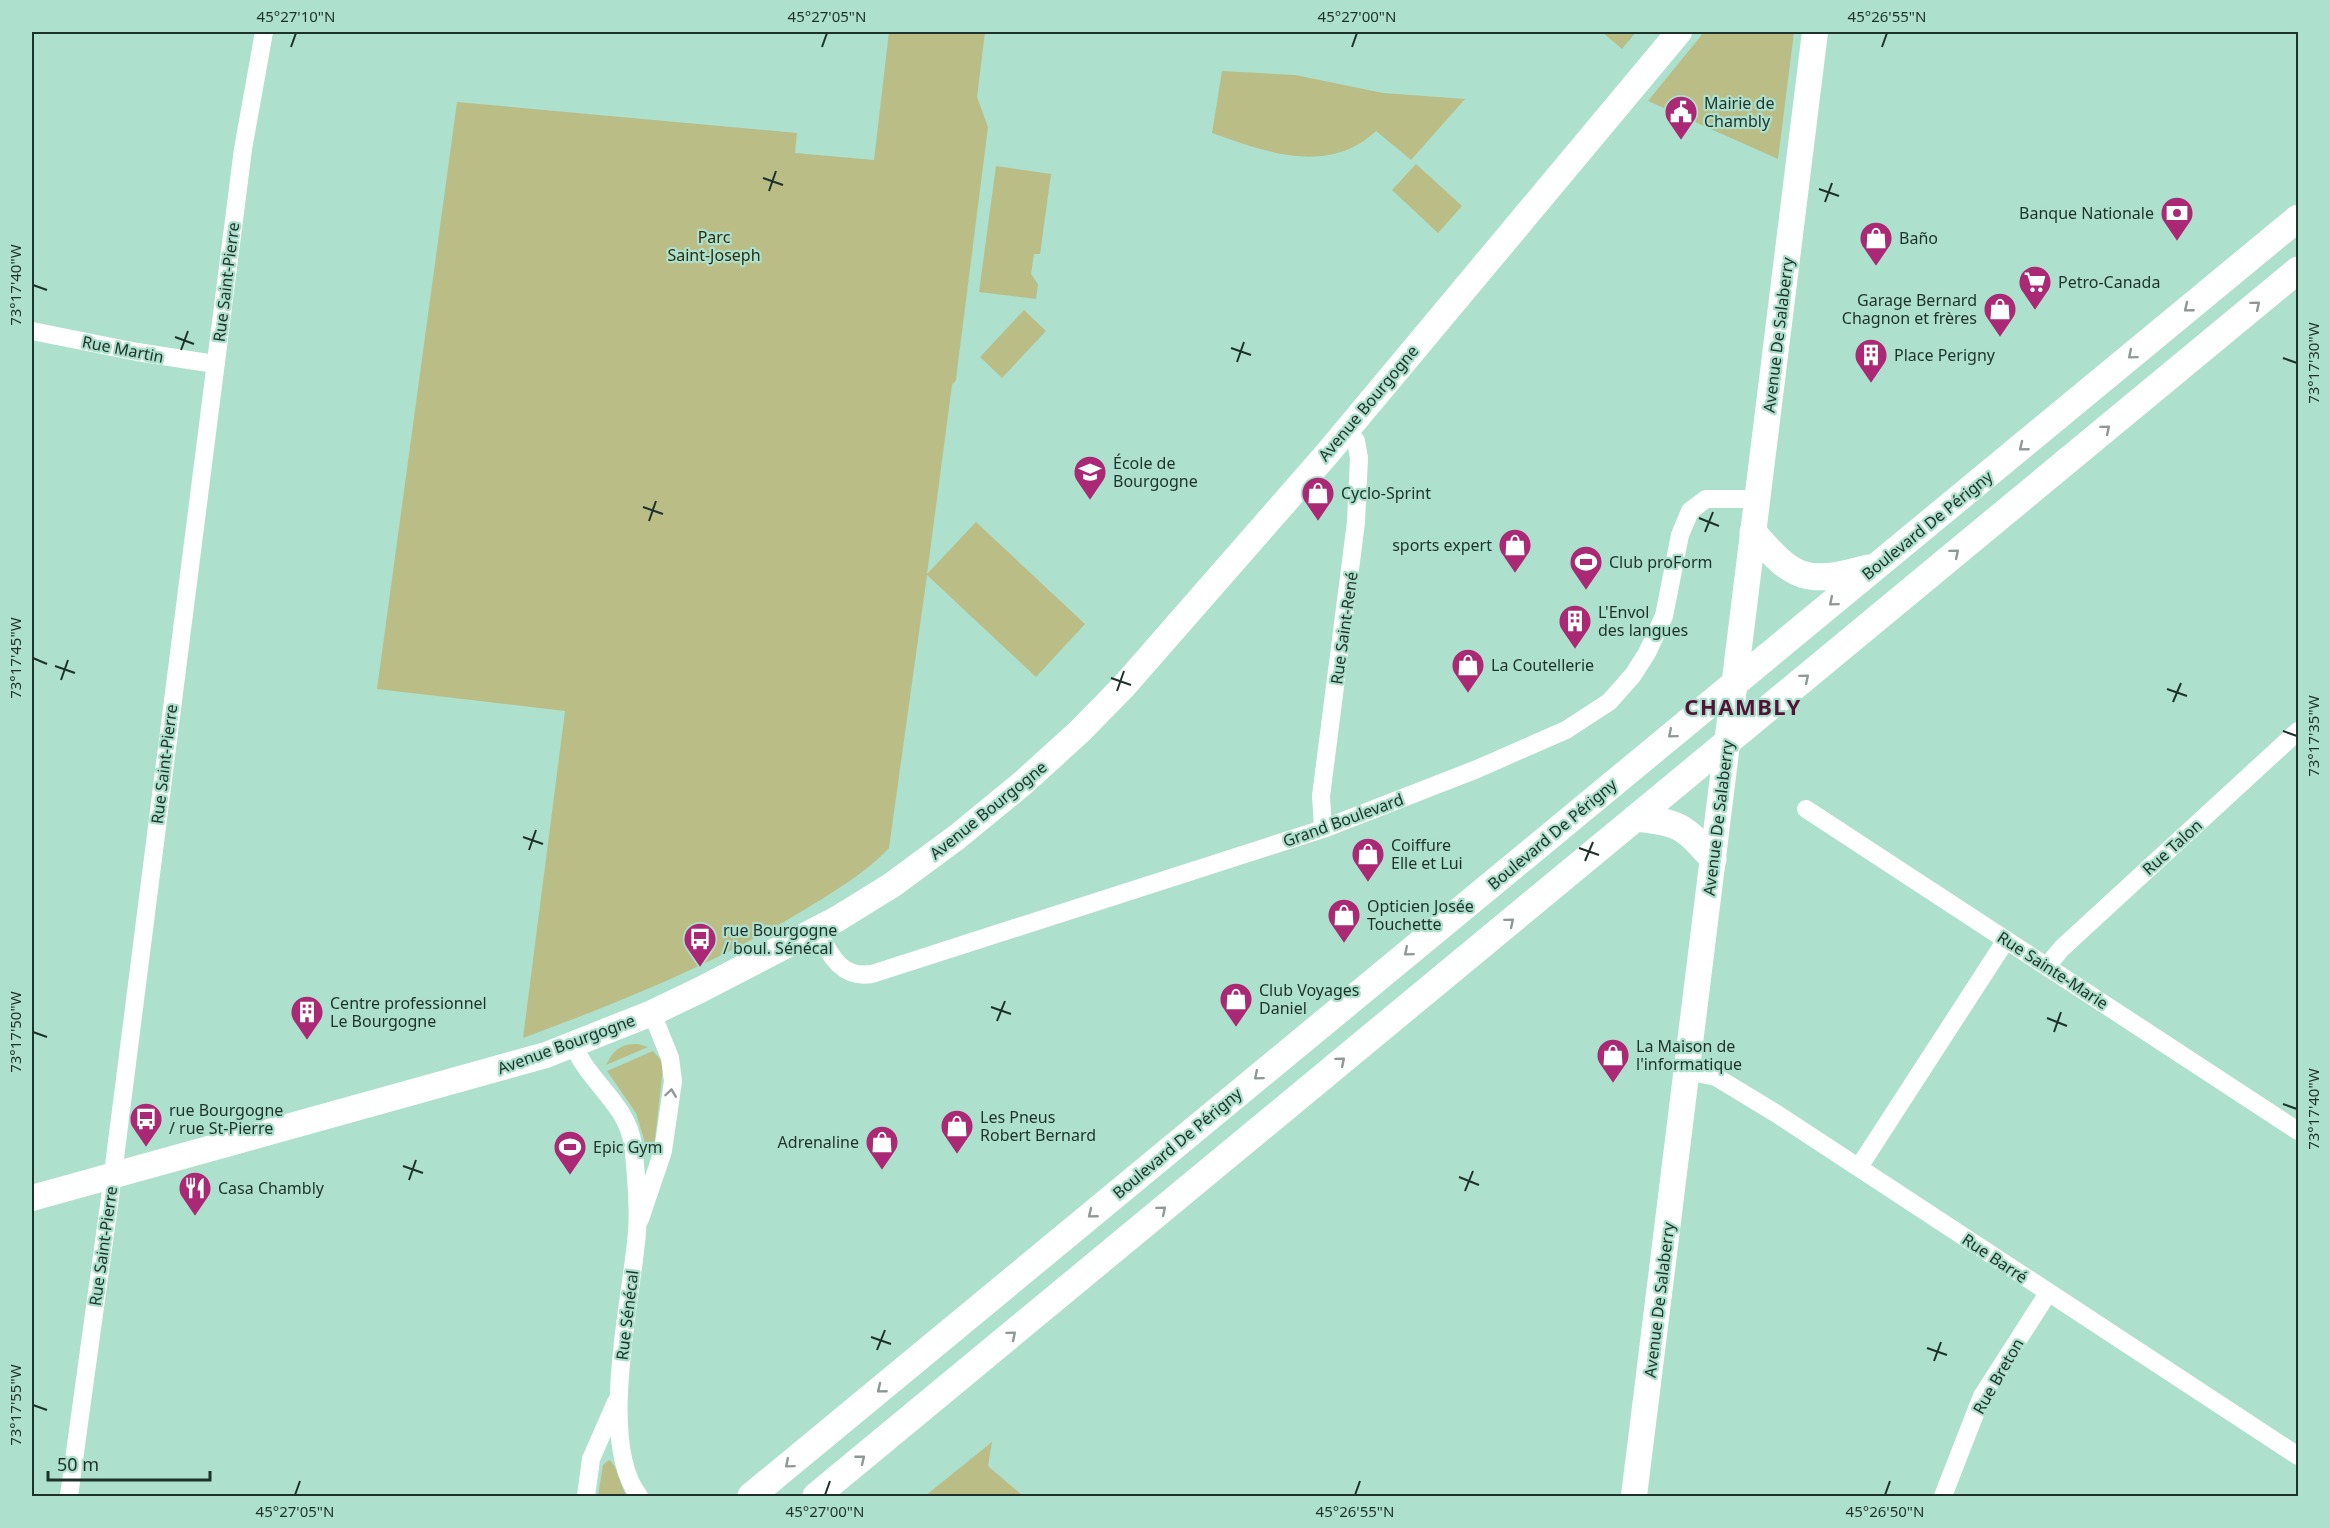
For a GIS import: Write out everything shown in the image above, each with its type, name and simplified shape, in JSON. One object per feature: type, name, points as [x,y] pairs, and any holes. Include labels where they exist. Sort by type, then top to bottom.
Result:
[{"type":"main road","name":"Boulevard De Périgny","points":[[751,1497],[2298,218]]},
{"type":"main road","points":[[816,1497],[2298,270]]},
{"type":"main road","points":[[1753,532],[1783,565],[1801,575],[1830,577],[1877,565]]},
{"type":"main road","points":[[1635,818],[1674,823],[1692,835],[1713,858]]},
{"type":"street","name":"Rue Saint-Pierre","points":[[69,1497],[247,123],[264,32]]},
{"type":"street","name":"Avenue Bourgogne","points":[[32,1198],[482,1074],[573,1044],[652,1013],[817,930],[866,902],[937,853],[1024,782],[1080,731],[1154,653],[1347,430],[1679,32]]},
{"type":"street","name":"Avenue De Salaberry","points":[[1634,1497],[1815,32]]},
{"type":"street","name":"Rue Martin","points":[[32,331],[137,352],[215,364]]},
{"type":"street","name":"Rue Saint-René","points":[[1323,829],[1320,806],[1352,568],[1359,475],[1357,444],[1347,430]]},
{"type":"street","name":"Grand Boulevard","points":[[817,930],[829,953],[842,969],[857,975],[872,974],[1323,829],[1547,740],[1602,708],[1633,675],[1654,639],[1667,604],[1682,528],[1690,511],[1706,499],[1757,499]]},
{"type":"street","name":"Rue Talon","points":[[2047,966],[2062,948],[2298,731]]},
{"type":"street","name":"Rue Sainte-Marie","points":[[1806,809],[2298,1131]]},
{"type":"street","points":[[1858,1167],[2006,940]]},
{"type":"street","name":"Rue Sénécal","points":[[637,1230],[663,1151],[673,1081],[670,1058],[652,1013]]},
{"type":"street","name":"Rue Sénécal","points":[[573,1044],[583,1066],[614,1102],[628,1125],[633,1147],[637,1230],[617,1400],[625,1467],[639,1497]]},
{"type":"street","name":"Rue Barré","points":[[1687,1071],[1716,1077],[1858,1167],[2298,1456]]},
{"type":"street","name":"Rue Breton","points":[[1943,1497],[1982,1396],[2048,1293]]},
{"type":"street","name":"Rue Sénécal","points":[[586,1497],[591,1460],[617,1400]]},
{"type":"green space","name":"Parc Saint-Joseph","points":[[889,32],[985,32],[977,97],[988,127],[956,380],[952,385],[927,574],[976,522],[1085,624],[1036,677],[927,575],[889,848],[843,886],[743,944],[671,979],[523,1038],[565,711],[377,689],[457,102],[797,133],[795,153],[874,160]]},
{"type":"green space","points":[[1602,32],[1636,32],[1622,49]]},
{"type":"green space","points":[[1704,32],[1794,32],[1778,159],[1648,101]]},
{"type":"green space","points":[[1222,71],[1295,75],[1383,93],[1465,99],[1411,160],[1376,131],[1357,145],[1338,153],[1296,156],[1275,153],[1212,133]]},
{"type":"green space","points":[[1416,164],[1462,206],[1438,233],[1392,190]]},
{"type":"green space","points":[[996,166],[1051,174],[1040,254],[1034,254],[1031,274],[1038,284],[1036,299],[979,292]]},
{"type":"green space","points":[[1024,310],[1046,331],[1002,378],[980,357]]},
{"type":"green space","points":[[638,1044],[648,1047],[606,1065],[619,1048]]},
{"type":"green space","points":[[653,1051],[661,1060],[663,1068],[654,1147],[646,1146],[636,1113],[607,1071]]},
{"type":"green space","points":[[992,1442],[988,1466],[1023,1496],[925,1496]]},
{"type":"green space","points":[[609,1460],[615,1467],[627,1496],[598,1496],[603,1465]]},
{"type":"place","name":"Mairie de Chambly","points":[[1681,141]]},
{"type":"place","name":"Banque Nationale","points":[[2177,242]]},
{"type":"place","name":"Baño","points":[[1876,267]]},
{"type":"place","name":"Petro-Canada","points":[[2035,311]]},
{"type":"place","name":"Garage Bernard Chagnon et frères","points":[[2000,338]]},
{"type":"place","name":"Place Perigny","points":[[1871,384]]},
{"type":"place","name":"École de Bourgogne","points":[[1090,501]]},
{"type":"place","name":"Cyclo-Sprint","points":[[1318,522]]},
{"type":"place","name":"sports expert","points":[[1515,574]]},
{"type":"place","name":"Club proForm","points":[[1586,591]]},
{"type":"place","name":"L'Envol des langues","points":[[1575,650]]},
{"type":"place","name":"La Coutellerie","points":[[1468,694]]},
{"type":"place","name":"Coiffure Elle et Lui","points":[[1368,883]]},
{"type":"place","name":"Opticien Josée Touchette","points":[[1344,944]]},
{"type":"place","name":"rue Bourgogne / boul. Sénécal","points":[[700,968]]},
{"type":"place","name":"Club Voyages Daniel","points":[[1236,1028]]},
{"type":"place","name":"Centre professionnel Le Bourgogne","points":[[307,1041]]},
{"type":"place","name":"La Maison de l'informatique","points":[[1613,1084]]},
{"type":"place","name":"rue Bourgogne / rue St-Pierre","points":[[146,1148]]},
{"type":"place","name":"Les Pneus Robert Bernard","points":[[957,1155]]},
{"type":"place","name":"Adrenaline","points":[[882,1171]]},
{"type":"place","name":"Epic Gym","points":[[570,1176]]},
{"type":"place","name":"Casa Chambly","points":[[195,1217]]},
{"type":"district","name":"CHAMBLY","points":[[1743,706]]}]
